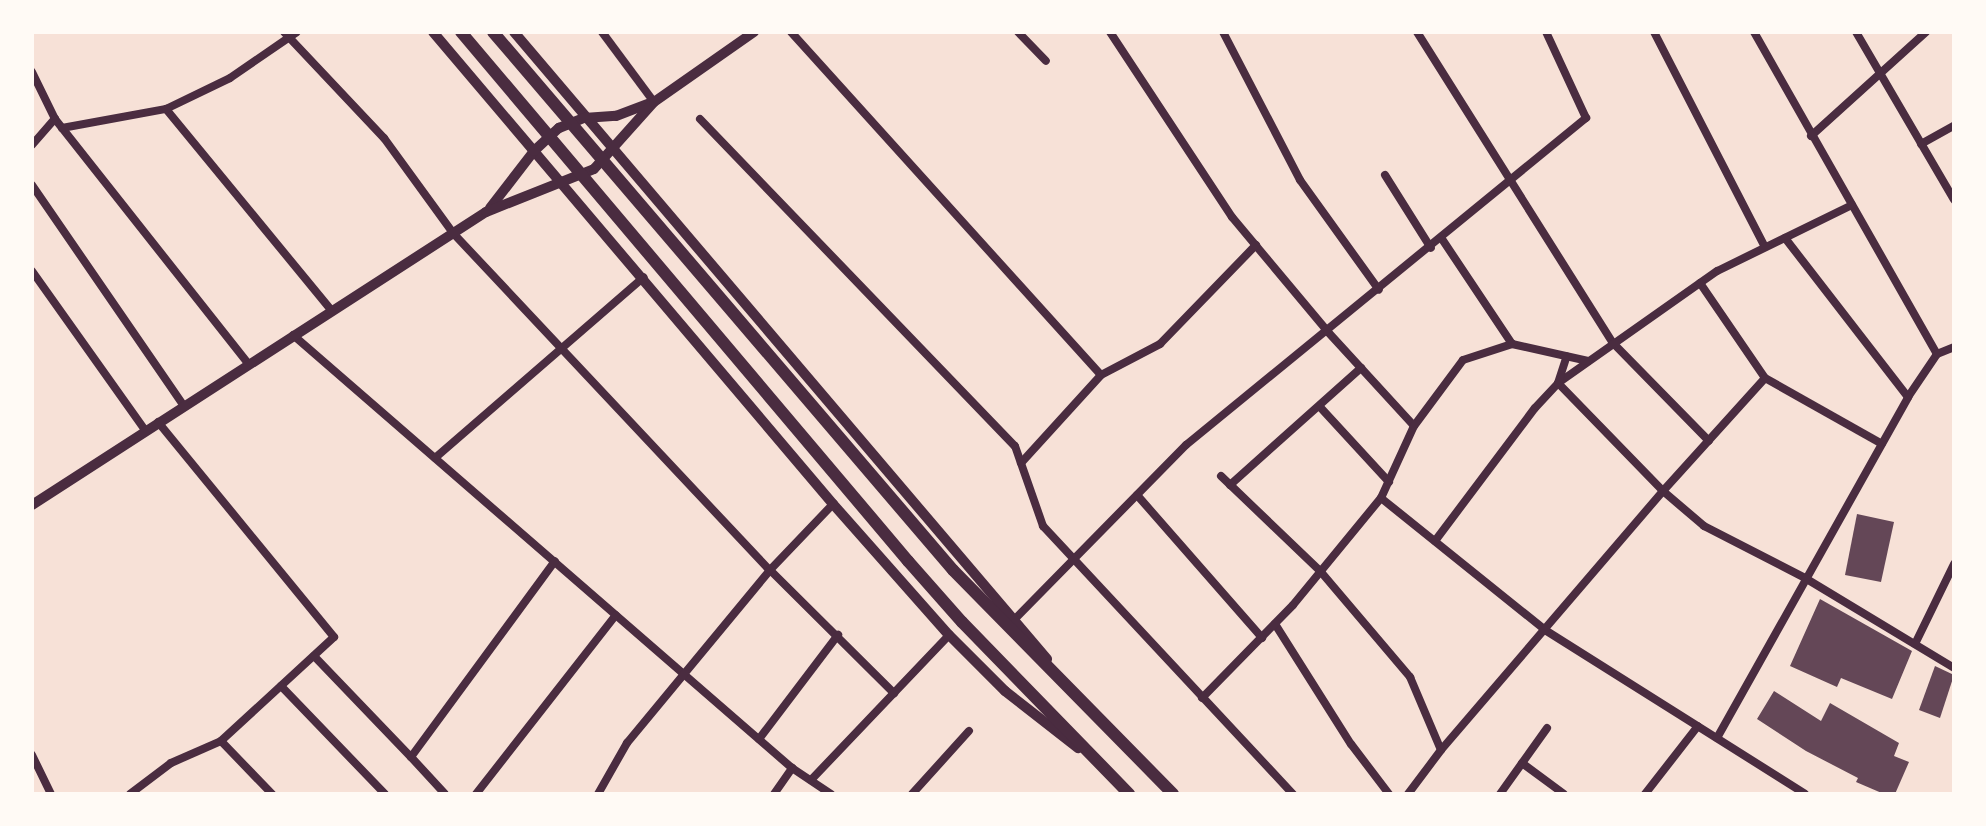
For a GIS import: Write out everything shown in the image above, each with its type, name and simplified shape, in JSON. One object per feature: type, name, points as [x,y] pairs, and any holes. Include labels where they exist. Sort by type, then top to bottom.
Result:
[{"type":"highway","points":[[461,32],[962,622],[1129,794]]},
{"type":"highway","points":[[493,32],[877,484],[1011,623],[1086,708],[1173,794]]},
{"type":"street","points":[[62,128],[166,109],[230,78],[286,35],[297,32]]},
{"type":"street","points":[[433,32],[644,277],[833,504],[949,635],[1005,691],[1100,765]]},
{"type":"street","points":[[514,32],[1011,623],[1186,445],[1431,248],[1586,118],[1546,32]]},
{"type":"street","points":[[602,32],[654,102]]},
{"type":"street","points":[[32,505],[486,212],[594,169],[654,102],[752,32]]},
{"type":"street","points":[[791,32],[1101,375]]},
{"type":"street","points":[[1018,32],[1046,61]]},
{"type":"street","points":[[1110,32],[1232,217],[1328,332],[1414,426]]},
{"type":"street","points":[[1223,32],[1300,180],[1379,290]]},
{"type":"street","points":[[1417,32],[1613,343],[1709,441]]},
{"type":"street","points":[[1654,32],[1765,247]]},
{"type":"street","points":[[1754,32],[1937,354]]},
{"type":"street","points":[[1856,32],[1954,200]]},
{"type":"street","points":[[1811,136],[1926,32]]},
{"type":"street","points":[[286,35],[384,138],[453,233],[563,346],[770,570],[894,693]]},
{"type":"street","points":[[32,72],[55,119],[248,363]]},
{"type":"street","points":[[486,212],[534,151],[559,128],[584,118],[616,116],[654,102]]},
{"type":"street","points":[[166,109],[331,310]]},
{"type":"street","points":[[32,145],[55,119]]},
{"type":"street","points":[[700,119],[1015,446],[1043,526],[1293,794]]},
{"type":"street","points":[[1921,144],[1954,126]]},
{"type":"street","points":[[1385,175],[1431,248]]},
{"type":"street","points":[[32,185],[183,405]]},
{"type":"street","points":[[1435,541],[1535,408],[1558,383],[1700,283],[1852,205]]},
{"type":"street","points":[[1785,238],[1908,397]]},
{"type":"street","points":[[1442,239],[1512,344]]},
{"type":"street","points":[[1021,463],[1101,375],[1160,344],[1256,245]]},
{"type":"street","points":[[32,271],[145,430]]},
{"type":"street","points":[[435,458],[644,277]]},
{"type":"street","points":[[1700,283],[1765,378],[1882,444]]},
{"type":"street","points":[[293,335],[792,768],[831,794]]},
{"type":"street","points":[[1202,698],[1275,624],[1381,498],[1414,426],[1463,360],[1512,344],[1588,361]]},
{"type":"street","points":[[1717,738],[1908,397],[1937,354],[1954,347]]},
{"type":"street","points":[[1558,383],[1567,356]]},
{"type":"street","points":[[1230,485],[1361,368]]},
{"type":"street","points":[[1408,794],[1441,750],[1663,491],[1765,378]]},
{"type":"street","points":[[1558,383],[1663,491],[1704,526],[1805,578],[1954,668]]},
{"type":"street","points":[[1320,407],[1389,482]]},
{"type":"street","points":[[130,794],[171,763],[221,741],[334,637],[158,422]]},
{"type":"street","points":[[1221,476],[1321,572],[1410,677],[1441,750]]},
{"type":"street","points":[[1137,495],[1262,638]]},
{"type":"street","points":[[1381,498],[1545,630],[1805,794]]},
{"type":"street","points":[[598,794],[627,743],[770,570],[833,504]]},
{"type":"street","points":[[411,757],[555,561]]},
{"type":"street","points":[[1915,644],[1954,564]]},
{"type":"street","points":[[476,794],[616,615]]},
{"type":"street","points":[[1275,624],[1351,744],[1389,794]]},
{"type":"street","points":[[759,739],[838,635]]},
{"type":"street","points":[[811,780],[949,635]]},
{"type":"street","points":[[314,656],[445,794]]},
{"type":"street","points":[[281,686],[385,794]]},
{"type":"street","points":[[1645,794],[1698,726]]},
{"type":"street","points":[[1500,794],[1547,728]]},
{"type":"street","points":[[912,794],[969,731]]},
{"type":"street","points":[[221,741],[272,794]]},
{"type":"street","points":[[32,755],[51,794]]},
{"type":"street","points":[[1522,763],[1564,794]]},
{"type":"street","points":[[774,794],[792,768]]},
{"type":"building","points":[[1857,514],[1894,522],[1881,582],[1845,575]]},
{"type":"building","points":[[1820,599],[1912,651],[1892,699],[1841,678],[1837,687],[1790,666]]},
{"type":"building","points":[[1935,666],[1954,675],[1940,718],[1919,710]]},
{"type":"building","points":[[1774,691],[1821,721],[1830,703],[1899,743],[1894,756],[1909,762],[1895,794],[1884,794],[1856,782],[1858,778],[1806,751],[1757,719]]}]
